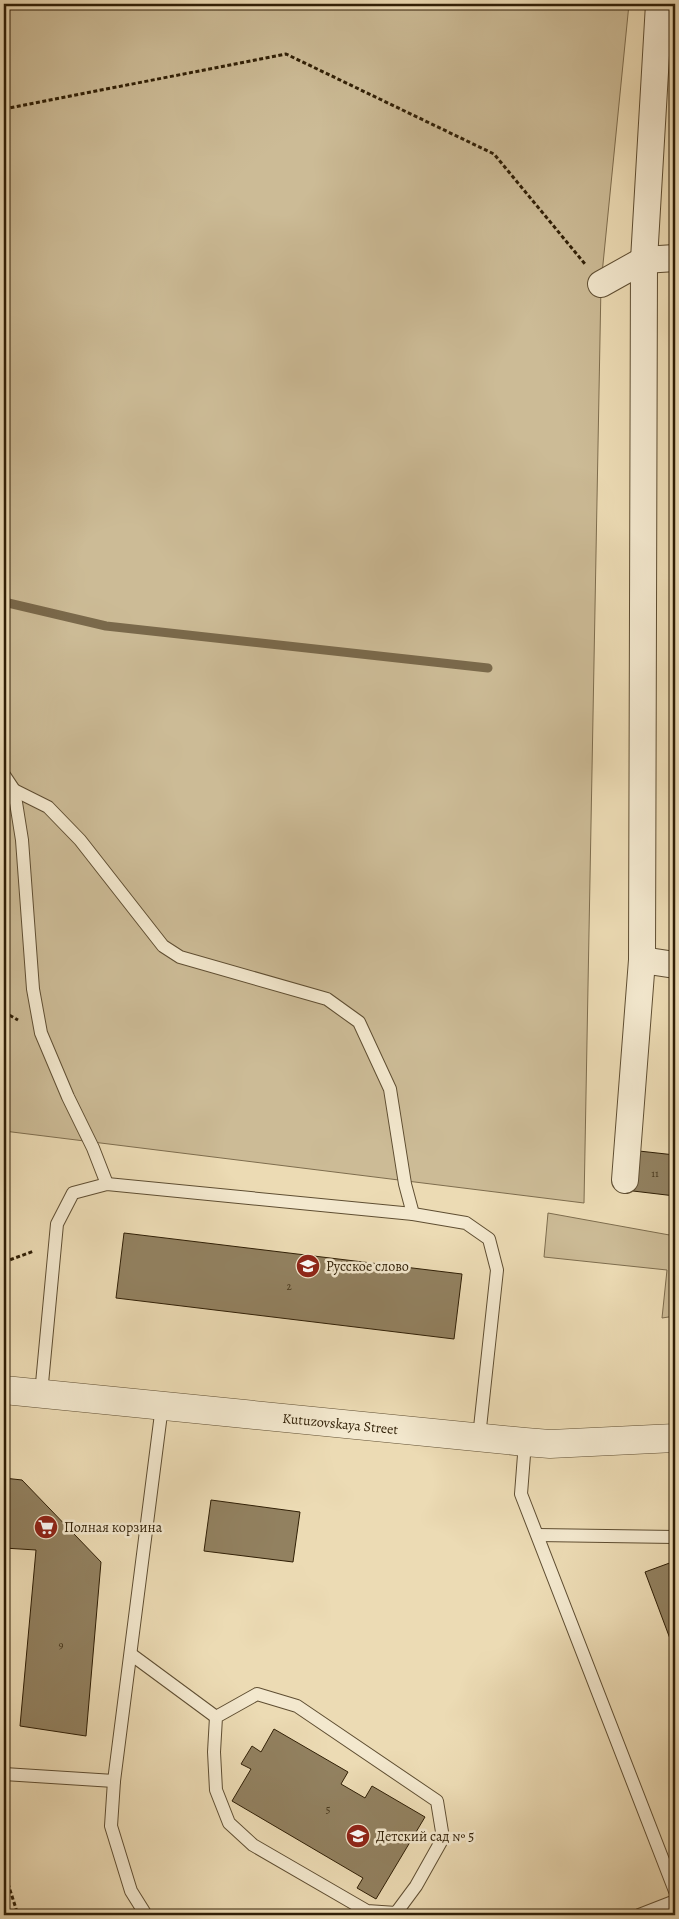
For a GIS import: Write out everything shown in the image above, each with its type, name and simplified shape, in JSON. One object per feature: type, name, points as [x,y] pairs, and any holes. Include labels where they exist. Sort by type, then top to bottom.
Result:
[{"type":"street","points":[[625,1180],[642,960],[644,260],[659,4]]},
{"type":"street","points":[[601,284],[644,260],[675,258]]},
{"type":"street","points":[[642,960],[675,965]]},
{"type":"street","name":"Kutuzovskaya Street","points":[[4,1390],[550,1444],[675,1438]]},
{"type":"lane","points":[[4,775],[14,790],[22,840],[33,989],[41,1033],[68,1097],[93,1148],[107,1184]]},
{"type":"lane","points":[[14,790],[48,807],[80,840],[163,946],[180,957],[327,999],[359,1022],[390,1088],[405,1184],[413,1214]]},
{"type":"lane","points":[[41,1394],[57,1224],[73,1193],[107,1184],[413,1214],[466,1223],[489,1240],[497,1270],[479,1437]]},
{"type":"lane","points":[[146,1915],[131,1891],[111,1826],[114,1781],[132,1655],[162,1406]]},
{"type":"lane","points":[[525,1442],[520,1494],[675,1891]]},
{"type":"lane","points":[[538,1536],[675,1537]]},
{"type":"lane","points":[[132,1655],[216,1717]]},
{"type":"lane","points":[[257,1694],[297,1706],[437,1801],[443,1838],[416,1886],[396,1913],[367,1911],[253,1845],[229,1823],[216,1790],[214,1752],[216,1717],[257,1694]]},
{"type":"lane","points":[[4,1774],[114,1781]]},
{"type":"lane","points":[[639,1915],[675,1901]]},
{"type":"path","points":[[4,109],[286,54],[494,154],[601,284]]},
{"type":"path","points":[[4,1262],[55,1243]]},
{"type":"path","points":[[4,1258],[13,1259]]},
{"type":"path","points":[[4,1871],[18,1915]]},
{"type":"shaded area","points":[[4,4],[629,4],[601,284],[584,1203],[4,1131]]},
{"type":"shaded area","points":[[548,1213],[675,1236],[675,1316],[662,1318],[667,1270],[544,1257]]},
{"type":"building","points":[[639,1151],[675,1155],[675,1196],[633,1191]]},
{"type":"building","points":[[124,1233],[462,1274],[454,1339],[116,1298]]},
{"type":"building","points":[[4,1478],[22,1480],[101,1562],[86,1736],[20,1726],[36,1550],[4,1548]]},
{"type":"building","points":[[211,1500],[300,1512],[293,1562],[204,1551]]},
{"type":"building","points":[[675,1561],[675,1652],[645,1572]]},
{"type":"building","points":[[274,1729],[348,1772],[341,1784],[365,1798],[372,1786],[425,1817],[376,1899],[357,1888],[363,1878],[232,1801],[251,1769],[241,1764],[252,1746],[261,1752]]},
{"type":"waterway","points":[[4,602],[106,626],[488,668]]},
{"type":"place","name":"Русское слово","points":[[308,1266]]},
{"type":"place","name":"Полная корзина","points":[[46,1527]]},
{"type":"place","name":"Детский сад № 5","points":[[358,1836]]}]
